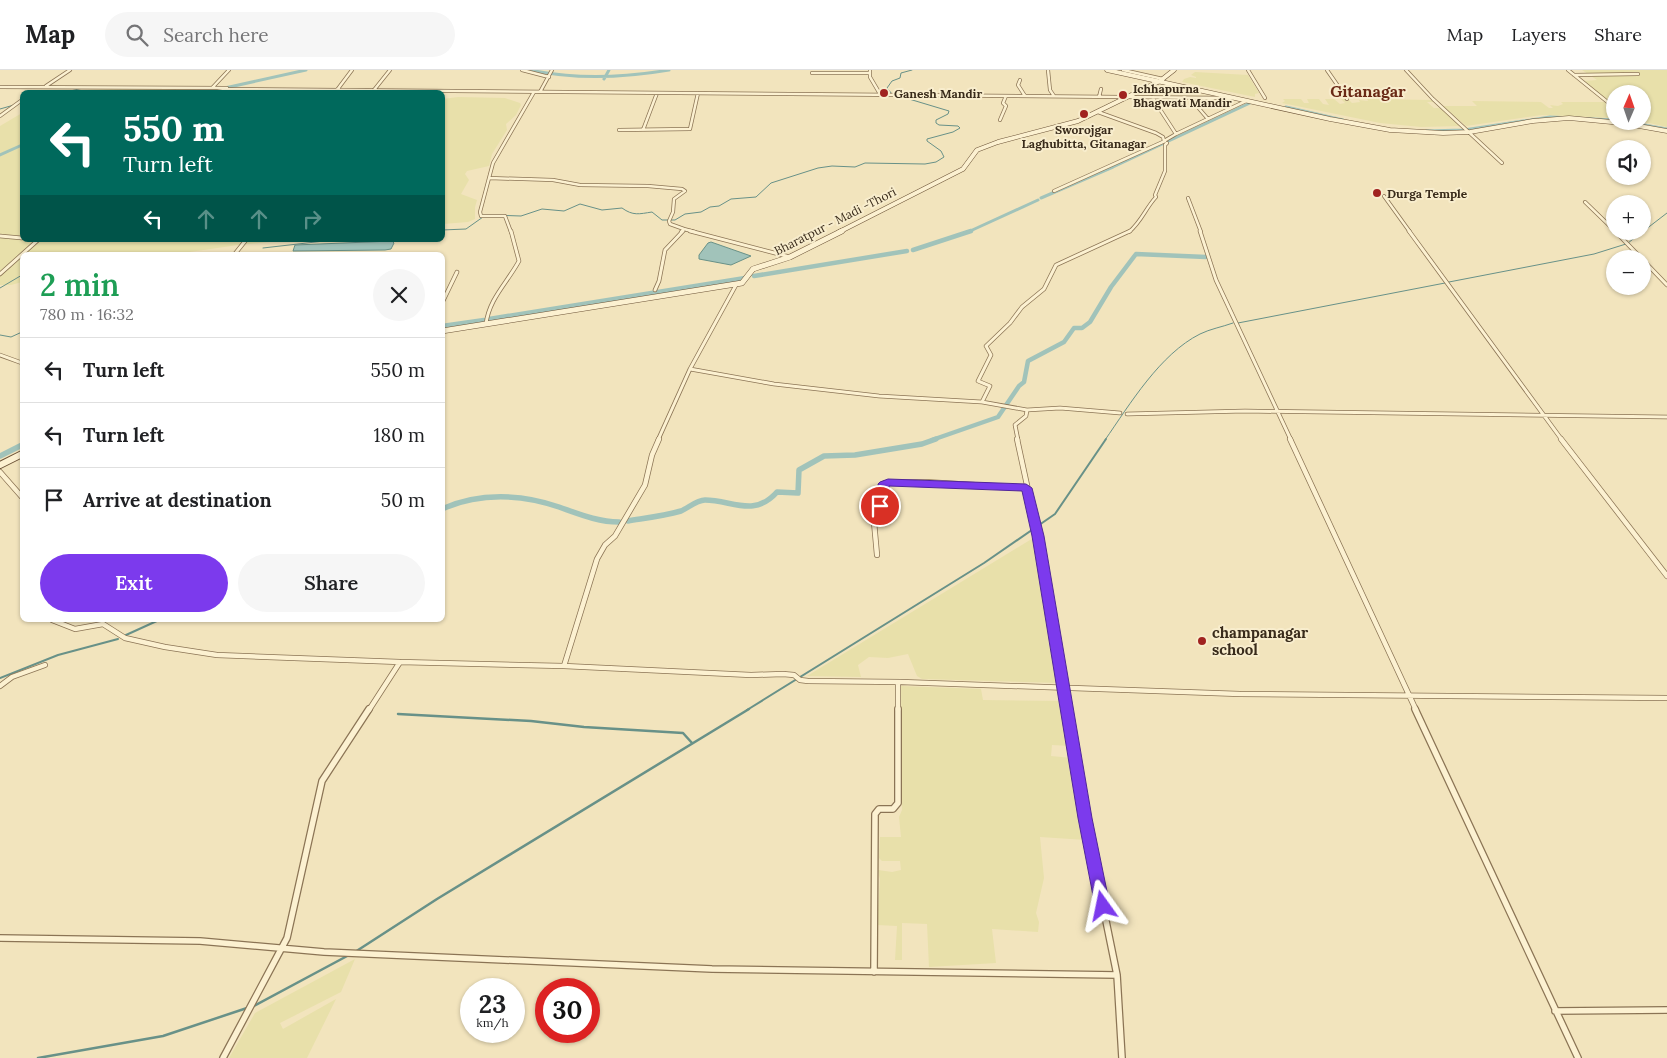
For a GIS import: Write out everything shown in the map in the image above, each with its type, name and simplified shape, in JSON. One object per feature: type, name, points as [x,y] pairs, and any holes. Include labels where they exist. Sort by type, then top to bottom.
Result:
[{"type":"main road","points":[[1106,70],[1161,80],[1330,119],[1390,130],[1443,133],[1568,118],[1606,121]]},
{"type":"main road","name":"Bharatpur - Madi -Thori","points":[[736,285],[745,281],[753,269],[790,257],[932,183],[963,169],[977,150],[998,142],[1069,124],[1098,112],[1161,80],[1174,70]]},
{"type":"main road","points":[[1651,127],[1667,131]]},
{"type":"main road","points":[[445,331],[736,285]]},
{"type":"main road","points":[[0,465],[20,455]]},
{"type":"street","points":[[45,87],[70,70]]},
{"type":"street","points":[[212,88],[229,70]]},
{"type":"street","points":[[0,86],[337,90],[352,70]]},
{"type":"street","points":[[374,90],[390,70]]},
{"type":"street","points":[[522,70],[550,76]]},
{"type":"street","points":[[540,92],[552,70]]},
{"type":"street","points":[[1048,70],[1050,90],[1054,96]]},
{"type":"street","points":[[1123,70],[1161,80]]},
{"type":"street","points":[[1248,70],[1264,98]]},
{"type":"street","points":[[1327,70],[1347,99]]},
{"type":"street","points":[[1406,70],[1433,99],[1502,162]]},
{"type":"street","points":[[1568,70],[1606,101]]},
{"type":"street","points":[[812,73],[869,72],[880,94]]},
{"type":"street","points":[[1574,75],[1638,74]]},
{"type":"street","points":[[1020,80],[1018,85],[1025,96]]},
{"type":"street","points":[[35,90],[40,87]]},
{"type":"street","points":[[219,90],[226,88]]},
{"type":"street","points":[[1099,97],[1101,89]]},
{"type":"street","points":[[445,91],[1234,98]]},
{"type":"street","points":[[486,324],[486,317],[496,292],[519,261],[507,218],[505,216],[481,216],[480,212],[493,163],[534,92]]},
{"type":"street","points":[[643,130],[656,93]]},
{"type":"street","points":[[619,130],[690,129],[698,94]]},
{"type":"street","points":[[1000,120],[1006,106],[1003,103],[1006,96]]},
{"type":"street","points":[[1152,97],[1176,134]]},
{"type":"street","points":[[1190,98],[1208,119]]},
{"type":"street","points":[[1054,191],[1166,141],[1176,134],[1246,100]]},
{"type":"street","points":[[0,116],[20,101]]},
{"type":"street","points":[[982,402],[990,389],[990,386],[978,381],[991,354],[986,346],[1010,323],[1022,307],[1044,289],[1056,265],[1126,234],[1140,222],[1148,206],[1156,197],[1155,194],[1163,180],[1168,159],[1166,141],[1164,141],[1163,137],[1098,112]]},
{"type":"street","points":[[489,178],[554,180],[580,185],[648,186],[682,189],[685,191],[674,199],[673,212],[669,220],[670,224],[790,257]]},
{"type":"street","points":[[1384,196],[1541,414],[1667,576]]},
{"type":"street","points":[[1188,198],[1207,249],[1216,280],[1578,1058]]},
{"type":"street","points":[[1585,202],[1606,222]]},
{"type":"street","points":[[655,290],[666,250],[684,229]]},
{"type":"street","points":[[0,236],[20,238]]},
{"type":"street","points":[[1624,240],[1667,285]]},
{"type":"street","points":[[25,252],[36,242]]},
{"type":"street","points":[[237,252],[244,242]]},
{"type":"street","points":[[0,274],[20,256]]},
{"type":"street","points":[[445,297],[457,272]]},
{"type":"street","points":[[564,666],[597,559],[626,520],[646,485],[652,456],[690,369],[736,285]]},
{"type":"street","points":[[0,350],[2,355],[20,362]]},
{"type":"street","points":[[690,369],[774,384],[879,396],[982,402],[1027,410],[1060,408],[1120,412]]},
{"type":"street","points":[[1027,410],[1026,416],[1015,425],[1026,488],[1038,536],[1085,818],[1117,975],[1122,1058]]},
{"type":"street","points":[[1127,414],[1277,412],[1667,416]]},
{"type":"street","points":[[0,472],[20,495]]},
{"type":"street","points":[[877,555],[873,511],[884,504],[885,483],[925,482],[1026,488]]},
{"type":"street","points":[[58,622],[75,628],[103,624],[125,638],[165,647],[217,655],[794,675],[800,680],[898,682],[1063,690],[1215,694],[1667,698]]},
{"type":"street","points":[[223,1058],[287,938],[322,781],[400,662]]},
{"type":"street","points":[[0,686],[12,677],[45,665]]},
{"type":"street","points":[[874,972],[875,814],[879,809],[893,809],[898,803],[898,682]]},
{"type":"street","points":[[0,938],[32,936],[134,938],[283,947],[324,952],[625,966],[1117,975]]},
{"type":"street","points":[[1555,1011],[1667,1010]]},
{"type":"shaded area","points":[[1582,70],[1667,70],[1667,127],[1651,123],[1651,85],[1606,85],[1606,99],[1584,81],[1597,80]]},
{"type":"shaded area","points":[[1195,72],[1248,75],[1259,93],[1255,94],[1255,97],[1182,82],[1190,77],[1196,78],[1191,75]]},
{"type":"shaded area","points":[[192,89],[196,90],[84,90]]},
{"type":"shaded area","points":[[458,97],[505,98],[521,105],[516,115],[506,124],[507,130],[492,154],[489,166],[467,171],[465,174],[469,180],[461,194],[477,200],[475,219],[468,222],[445,224],[445,99]]},
{"type":"shaded area","points":[[1283,99],[1301,99],[1304,103],[1309,103],[1307,99],[1319,99],[1323,104],[1329,105],[1325,99],[1334,99],[1340,104],[1345,103],[1341,99],[1348,99],[1352,103],[1360,102],[1359,100],[1368,101],[1367,99],[1433,100],[1435,102],[1427,102],[1434,108],[1441,108],[1461,126],[1421,127],[1380,123],[1282,103],[1285,101]]},
{"type":"shaded area","points":[[1472,101],[1541,102],[1549,108],[1553,108],[1550,105],[1558,106],[1563,104],[1561,102],[1604,102],[1606,103],[1606,118],[1542,115],[1466,126],[1443,106],[1477,106]]},
{"type":"shaded area","points":[[20,114],[20,242],[270,242],[190,252],[20,252],[20,283],[0,285],[0,126]]},
{"type":"shaded area","points":[[1035,537],[1060,681],[1058,683],[922,679],[917,676],[908,654],[888,658],[869,657],[858,665],[861,677],[807,676]]},
{"type":"shaded area","points":[[901,686],[981,689],[983,700],[1062,701],[1070,746],[1052,745],[1051,756],[1072,758],[1086,840],[1040,837],[1044,878],[1036,913],[1039,922],[1038,932],[992,929],[996,963],[929,967],[927,924],[902,923],[902,960],[895,960],[897,926],[877,925],[880,880],[878,870],[892,872],[901,870],[900,861],[882,861],[879,858],[880,837],[901,837],[899,817],[902,810]]},
{"type":"shaded area","points":[[355,959],[341,992],[280,1023],[283,1029],[336,999],[307,1058],[229,1058],[255,1013]]},
{"type":"water","points":[[368,242],[394,243],[391,249],[385,250],[293,251],[295,245]]},
{"type":"water","points":[[711,242],[751,256],[731,265],[699,259],[699,255],[708,243]]},
{"type":"waterway","points":[[216,90],[306,70]]},
{"type":"waterway","points":[[530,70],[582,77],[605,77]]},
{"type":"waterway","points":[[605,77],[609,70]]},
{"type":"waterway","points":[[605,77],[669,70]]},
{"type":"waterway","points":[[892,94],[887,88],[892,81],[900,78],[901,73],[912,70]]},
{"type":"waterway","points":[[74,90],[83,88]]},
{"type":"waterway","points":[[492,215],[521,216],[542,209],[564,211],[580,204],[602,210],[622,208],[626,211],[640,214],[652,212],[662,220],[675,220],[685,214],[701,212],[710,207],[719,206],[731,199],[756,197],[771,183],[818,168],[832,166],[855,167],[865,163],[925,164],[936,162],[944,157],[941,151],[927,141],[927,139],[953,132],[960,128],[958,126],[939,125],[936,123],[936,120],[948,114],[949,111],[899,96]]},
{"type":"waterway","points":[[1041,198],[1113,167],[1250,103]]},
{"type":"waterway","points":[[0,109],[14,105]]},
{"type":"waterway","points":[[1286,107],[1343,120]]},
{"type":"waterway","points":[[1426,131],[1464,130],[1550,117],[1606,120]]},
{"type":"waterway","points":[[1651,126],[1667,129]]},
{"type":"waterway","points":[[0,155],[20,146]]},
{"type":"waterway","points":[[968,232],[1038,200]]},
{"type":"waterway","points":[[1628,243],[1667,213]]},
{"type":"waterway","points":[[445,230],[466,229],[483,217]]},
{"type":"waterway","points":[[913,250],[968,232]]},
{"type":"waterway","points":[[263,248],[316,242]]},
{"type":"waterway","points":[[1449,282],[1594,254],[1626,244]]},
{"type":"waterway","points":[[754,276],[907,251]]},
{"type":"waterway","points":[[932,440],[998,417],[1019,386],[1024,382],[1028,361],[1064,342],[1074,328],[1082,328],[1090,322],[1111,287],[1136,254],[1206,257]]},
{"type":"waterway","points":[[0,288],[20,276]]},
{"type":"waterway","points":[[489,319],[745,278]]},
{"type":"waterway","points":[[1238,323],[1445,283]]},
{"type":"waterway","points":[[445,326],[484,320]]},
{"type":"waterway","points":[[1105,440],[1135,396],[1172,354],[1200,334],[1233,323]]},
{"type":"waterway","points":[[0,335],[11,337],[20,333]]},
{"type":"waterway","points":[[628,521],[681,511],[702,500],[743,506],[760,504],[777,492],[798,493],[799,470],[824,456],[855,455],[922,444],[936,439]]},
{"type":"waterway","points":[[747,710],[984,563],[1055,514],[1106,439]]},
{"type":"waterway","points":[[0,456],[20,446]]},
{"type":"waterway","points":[[445,508],[486,497],[515,497],[545,503],[596,519],[619,522]]},
{"type":"waterway","points":[[126,635],[155,622]]},
{"type":"waterway","points":[[0,678],[58,655],[118,639]]},
{"type":"waterway","points":[[355,952],[437,899],[749,709]]},
{"type":"waterway","points":[[398,714],[531,721],[584,727],[683,733],[692,743]]},
{"type":"waterway","points":[[254,1006],[349,955]]},
{"type":"waterway","points":[[38,1058],[163,1036],[247,1008]]},
{"type":"place","name":"Ganesh Mandir","points":[[884,93]]},
{"type":"place","name":"Ichhapurna Bhagwati Mandir","points":[[1123,95]]},
{"type":"place","name":"Sworojgar Laghubitta, Gitanagar","points":[[1084,114]]},
{"type":"place","name":"Durga Temple","points":[[1377,193]]},
{"type":"place","name":"champanagar school","points":[[1202,641]]},
{"type":"district","name":"Gitanagar","points":[[1368,91]]},
{"type":"route","points":[[880,506],[884,504],[885,499],[884,484],[888,482],[925,482],[1026,488],[1038,536],[1085,818],[1103,906]]}]
